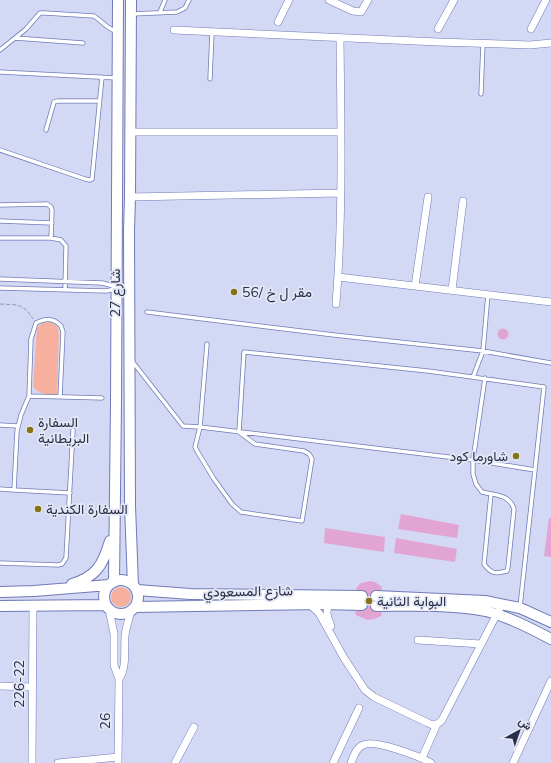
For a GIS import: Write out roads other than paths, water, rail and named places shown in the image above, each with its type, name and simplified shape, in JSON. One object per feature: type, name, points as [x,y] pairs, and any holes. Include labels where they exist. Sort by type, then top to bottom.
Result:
[{"type":"main road","name":"شارع 27","points":[[112,583],[116,524],[118,0]]},
{"type":"main road","name":"شارع 27","points":[[131,0],[130,197],[128,231],[130,506],[135,588]]},
{"type":"main road","points":[[117,231],[128,231]]},
{"type":"main road","points":[[117,288],[129,287]]},
{"type":"main road","points":[[53,590],[84,580],[95,573],[106,556],[116,524]]},
{"type":"main road","points":[[0,592],[53,590],[112,583],[124,580],[135,588],[138,596],[133,609],[120,614],[108,607],[0,606]]},
{"type":"main road","points":[[108,607],[105,594],[112,583]]},
{"type":"main road","name":"شارع المسعودي","points":[[133,609],[329,605],[362,601],[190,594],[135,588]]},
{"type":"main road","points":[[551,622],[520,608],[471,600],[376,601],[460,608],[497,614],[551,639]]},
{"type":"street","points":[[278,22],[289,0]]},
{"type":"street","points":[[329,0],[353,11],[361,12],[368,0]]},
{"type":"street","points":[[438,29],[454,0]]},
{"type":"street","points":[[531,29],[546,0]]},
{"type":"street","points":[[174,30],[530,45],[551,43]]},
{"type":"street","points":[[336,304],[338,277],[341,132],[340,38]]},
{"type":"street","points":[[130,132],[341,132]]},
{"type":"street","points":[[130,197],[340,193]]},
{"type":"street","points":[[415,286],[428,197]]},
{"type":"street","points":[[452,290],[463,201]]},
{"type":"street","points":[[338,277],[551,302]]},
{"type":"street","points":[[422,758],[437,724],[442,720],[502,604]]},
{"type":"street","points":[[310,605],[319,613],[344,658],[361,685],[369,694],[431,725],[437,724]]},
{"type":"street","points":[[329,605],[326,612],[327,618],[347,657],[348,664]]},
{"type":"street","name":"226-22","points":[[32,763],[33,606]]},
{"type":"street","points":[[108,607],[114,634],[114,665],[118,680]]},
{"type":"street","points":[[118,680],[124,668],[125,634],[133,609]]},
{"type":"street","points":[[418,640],[482,644]]},
{"type":"street","name":"26","points":[[118,680],[118,760]]},
{"type":"street","points":[[512,763],[551,681]]},
{"type":"street","points":[[0,686],[32,687]]},
{"type":"street","points":[[333,763],[359,708]]},
{"type":"street","points":[[175,763],[194,727]]},
{"type":"street","points":[[351,763],[354,754],[361,746],[368,743],[378,744],[422,758],[430,763]]},
{"type":"street","points":[[58,763],[118,760]]},
{"type":"lane","points":[[160,12],[165,0]]},
{"type":"lane","points":[[131,14],[177,12],[184,8],[189,0]]},
{"type":"lane","points":[[0,50],[26,28],[40,13],[94,16],[101,20],[109,29],[118,31]]},
{"type":"lane","points":[[210,79],[212,32]]},
{"type":"lane","points":[[15,38],[83,43]]},
{"type":"lane","points":[[481,94],[483,43]]},
{"type":"lane","points":[[0,72],[118,78]]},
{"type":"lane","points":[[0,150],[90,180],[93,176],[102,78]]},
{"type":"lane","points":[[46,130],[54,102],[99,101]]},
{"type":"lane","points":[[0,205],[47,204],[52,209],[51,238]]},
{"type":"lane","points":[[0,221],[52,223]]},
{"type":"lane","points":[[0,238],[51,238],[61,240],[66,246],[66,290]]},
{"type":"lane","points":[[0,279],[106,283],[117,288]]},
{"type":"lane","points":[[0,288],[106,291],[117,288]]},
{"type":"lane","points":[[473,377],[483,351],[488,294]]},
{"type":"lane","points":[[147,312],[342,336],[483,351],[551,363]]},
{"type":"lane","points":[[14,490],[17,431],[29,396],[31,339],[36,323],[41,320],[52,320],[61,326],[63,332],[60,397]]},
{"type":"lane","points":[[207,344],[200,427],[195,447],[211,475],[232,504],[241,512],[302,521],[312,459],[309,454],[304,451],[255,444],[240,432]]},
{"type":"lane","points":[[240,432],[244,352],[485,378],[544,386],[520,608]]},
{"type":"lane","points":[[129,357],[182,426],[473,460],[535,470]]},
{"type":"lane","points":[[485,378],[473,460],[473,474],[476,484],[482,492],[506,497],[512,502],[514,509],[507,571],[497,573],[488,570],[484,564],[490,494]]},
{"type":"lane","points":[[29,396],[102,398]]},
{"type":"lane","points":[[0,425],[18,426]]},
{"type":"lane","points":[[0,563],[51,565],[62,564],[66,558],[73,430]]},
{"type":"lane","points":[[0,489],[70,493]]},
{"type":"place","name":"مقر ل خ /56","points":[[234,292]]},
{"type":"place","name":"السفارة البريطانية","points":[[30,430]]},
{"type":"place","name":"شاورما كود","points":[[516,456]]},
{"type":"place","name":"السفارة الكندية","points":[[38,509]]},
{"type":"place","name":"البوابة الثانية","points":[[369,601]]}]
